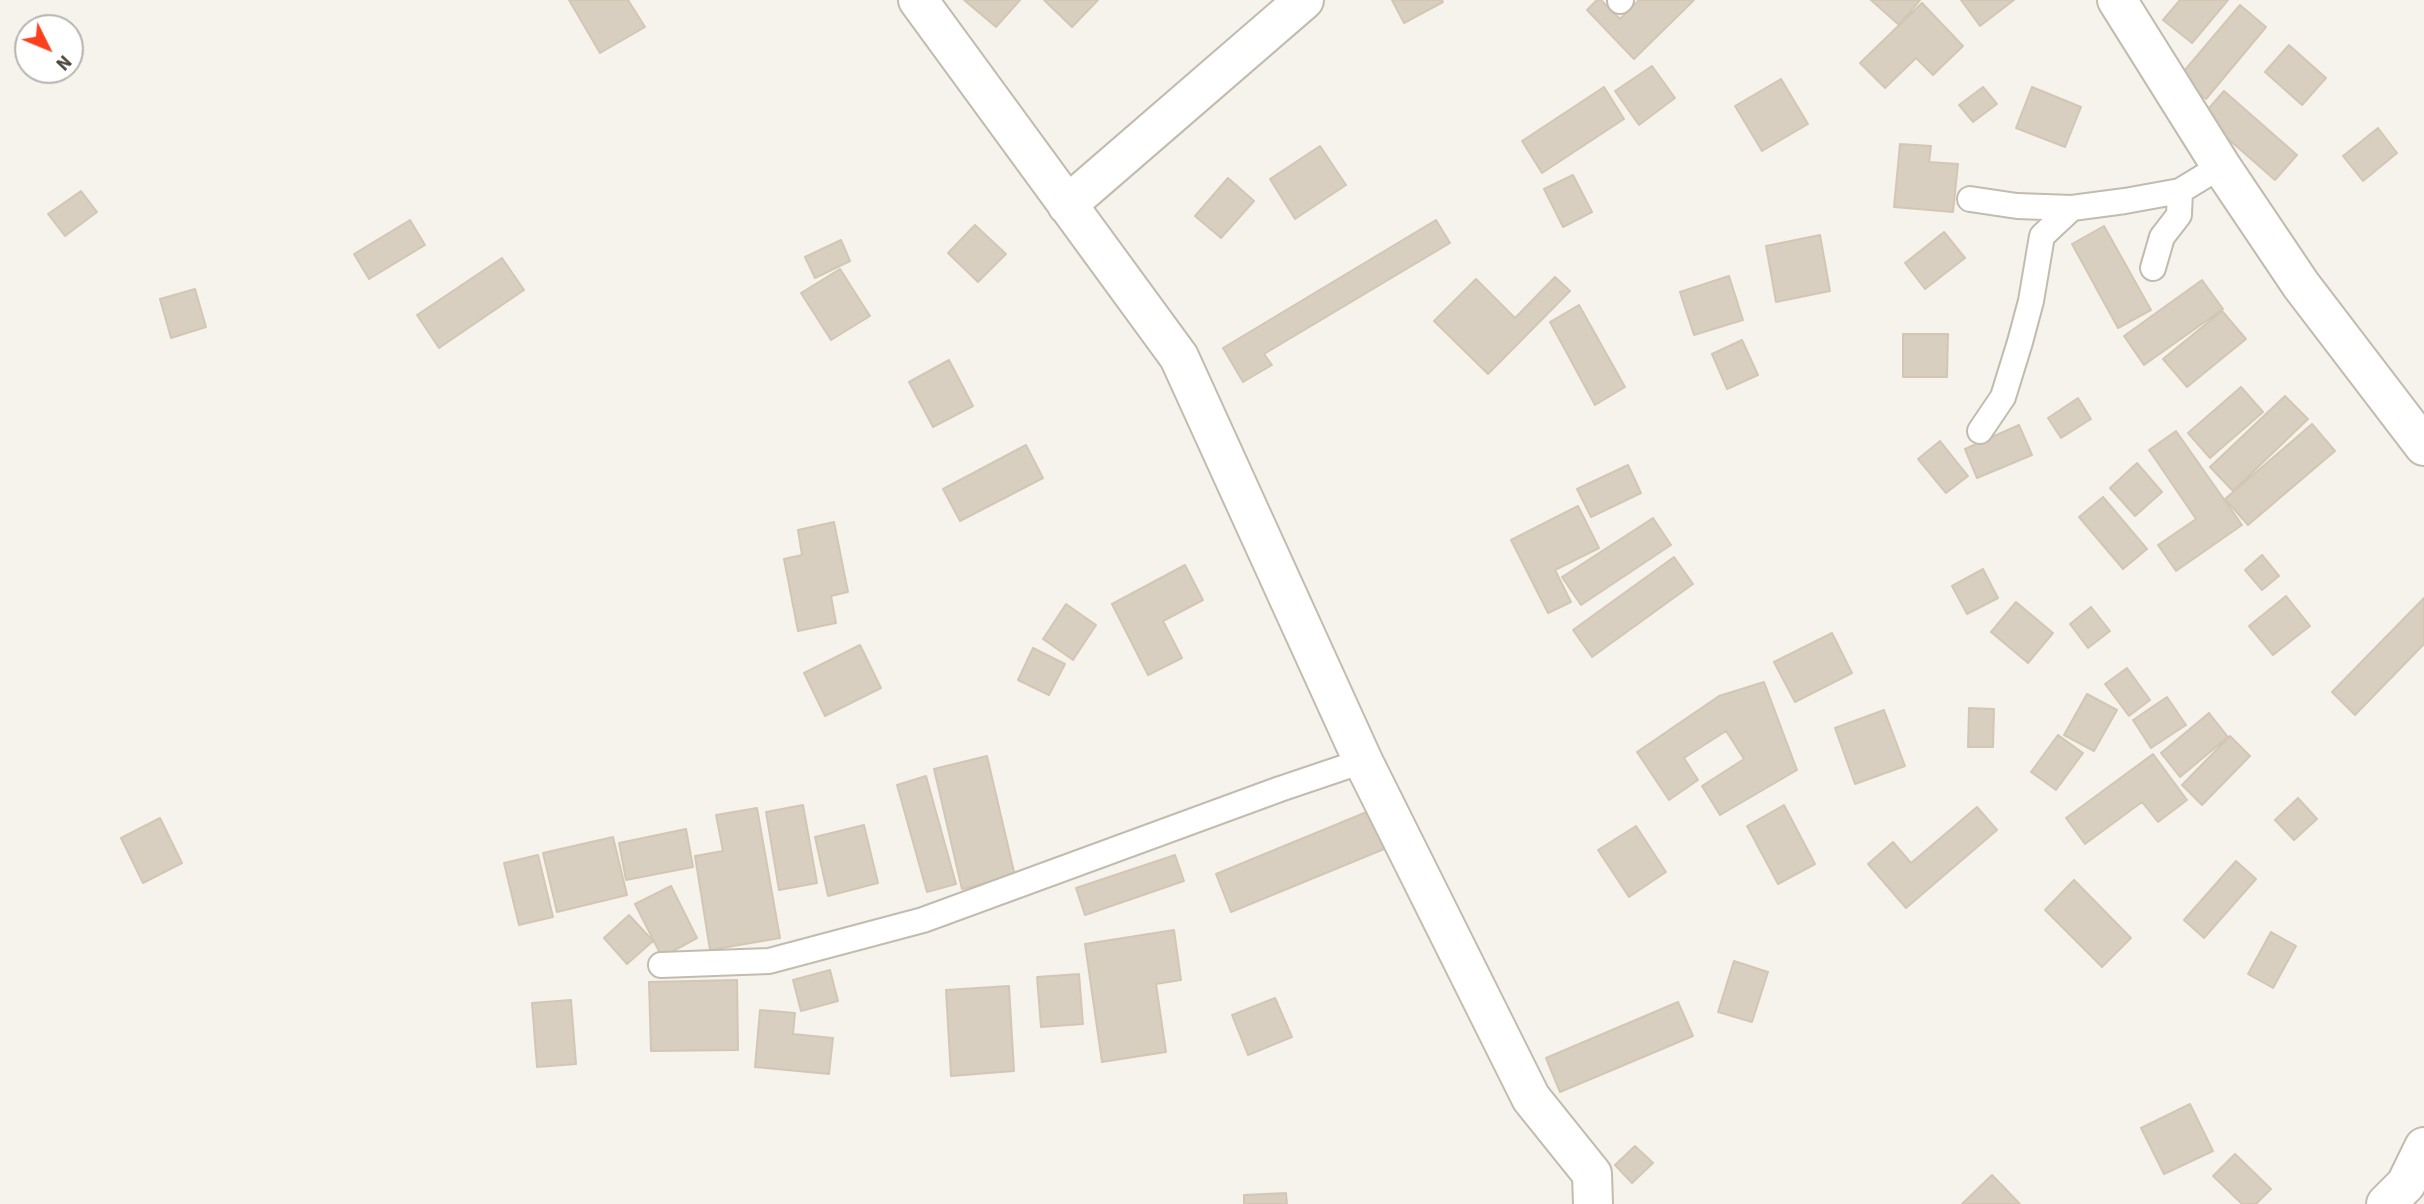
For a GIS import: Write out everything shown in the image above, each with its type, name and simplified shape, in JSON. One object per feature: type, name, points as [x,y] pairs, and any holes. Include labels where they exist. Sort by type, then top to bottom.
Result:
[{"type":"street","points":[[918,0],[1179,357],[1363,761],[1531,1098],[1592,1174],[1593,1204]]},
{"type":"street","points":[[1067,205],[1304,0]]},
{"type":"street","points":[[2117,0],[2221,166],[2301,285],[2424,446]]},
{"type":"street","points":[[2386,1204],[2406,1184],[2424,1147]]},
{"type":"lane","points":[[1970,199],[2018,206],[2072,208],[2180,191],[2221,166]]},
{"type":"lane","points":[[2153,268],[2162,237],[2179,215],[2180,191]]},
{"type":"lane","points":[[1980,431],[2003,397],[2031,301],[2042,236],[2072,208]]},
{"type":"lane","points":[[661,965],[769,961],[923,920],[1363,761]]},
{"type":"building","points":[[569,0],[628,0],[645,27],[600,53]]},
{"type":"building","points":[[964,0],[1020,0],[996,27]]},
{"type":"building","points":[[1044,0],[1098,0],[1072,27]]},
{"type":"building","points":[[1392,0],[1442,0],[1443,2],[1404,23]]},
{"type":"building","points":[[1597,0],[1601,0],[1620,19],[1639,0],[1694,0],[1634,59],[1587,10]]},
{"type":"building","points":[[1871,0],[1920,0],[1899,25]]},
{"type":"building","points":[[1961,0],[2014,0],[1980,26]]},
{"type":"building","points":[[2180,0],[2228,0],[2192,43],[2163,20]]},
{"type":"building","points":[[1922,3],[1963,46],[1933,75],[1916,58],[1885,88],[1860,63]]},
{"type":"building","points":[[2240,5],[2266,27],[2206,99],[2179,77]]},
{"type":"building","points":[[2289,45],[2326,78],[2302,105],[2265,72]]},
{"type":"building","points":[[1652,66],[1675,98],[1639,125],[1615,91]]},
{"type":"building","points":[[1781,79],[1808,124],[1762,151],[1735,106]]},
{"type":"building","points":[[1604,87],[1624,119],[1542,173],[1522,141]]},
{"type":"building","points":[[1983,87],[1997,104],[1973,122],[1959,105]]},
{"type":"building","points":[[2032,87],[2081,107],[2065,147],[2016,128]]},
{"type":"building","points":[[2224,91],[2297,155],[2275,180],[2202,116]]},
{"type":"building","points":[[2378,128],[2397,153],[2363,181],[2343,156]]},
{"type":"building","points":[[1900,144],[1931,146],[1929,162],[1958,164],[1953,212],[1894,207]]},
{"type":"building","points":[[1320,146],[1346,185],[1295,219],[1270,179]]},
{"type":"building","points":[[1573,175],[1592,212],[1563,227],[1544,189]]},
{"type":"building","points":[[1228,178],[1254,201],[1221,238],[1195,216]]},
{"type":"building","points":[[81,191],[97,212],[65,236],[48,214]]},
{"type":"building","points":[[410,220],[425,245],[369,279],[354,254]]},
{"type":"building","points":[[1436,220],[1450,243],[1264,354],[1272,365],[1243,382],[1223,348]]},
{"type":"building","points":[[975,225],[1006,254],[978,282],[948,253]]},
{"type":"building","points":[[2104,226],[2151,310],[2118,328],[2072,244]]},
{"type":"building","points":[[1944,232],[1965,258],[1925,289],[1905,263]]},
{"type":"building","points":[[1820,235],[1830,291],[1776,302],[1766,246]]},
{"type":"building","points":[[841,240],[850,261],[815,278],[805,257]]},
{"type":"building","points":[[502,258],[524,290],[439,348],[417,315]]},
{"type":"building","points":[[840,269],[870,316],[831,340],[801,293]]},
{"type":"building","points":[[1729,276],[1743,320],[1694,335],[1680,292]]},
{"type":"building","points":[[1555,277],[1570,291],[1488,374],[1434,321],[1476,279],[1515,318]]},
{"type":"building","points":[[2202,280],[2223,309],[2144,365],[2124,336]]},
{"type":"building","points":[[195,289],[206,327],[171,338],[160,299]]},
{"type":"building","points":[[1579,305],[1625,387],[1595,405],[1550,322]]},
{"type":"building","points":[[2222,311],[2246,339],[2187,387],[2163,359]]},
{"type":"building","points":[[1903,334],[1948,334],[1947,377],[1903,377]]},
{"type":"building","points":[[1742,340],[1758,375],[1727,389],[1712,354]]},
{"type":"building","points":[[949,360],[973,406],[933,427],[909,382]]},
{"type":"building","points":[[2241,387],[2263,412],[2210,458],[2188,433]]},
{"type":"building","points":[[2285,396],[2308,419],[2233,491],[2210,467]]},
{"type":"building","points":[[2078,398],[2091,419],[2061,438],[2048,418]]},
{"type":"building","points":[[2312,424],[2335,451],[2248,525],[2225,499]]},
{"type":"building","points":[[2019,425],[2032,455],[1977,478],[1965,449]]},
{"type":"building","points":[[2176,431],[2242,525],[2176,571],[2158,545],[2196,519],[2149,450]]},
{"type":"building","points":[[1940,441],[1968,476],[1946,493],[1918,459]]},
{"type":"building","points":[[1026,445],[1043,478],[960,521],[943,489]]},
{"type":"building","points":[[2137,463],[2162,492],[2135,516],[2110,488]]},
{"type":"building","points":[[1628,465],[1641,493],[1591,517],[1577,489]]},
{"type":"building","points":[[2103,497],[2147,549],[2123,569],[2079,517]]},
{"type":"building","points":[[1578,506],[1599,548],[1555,570],[1571,602],[1548,613],[1511,540]]},
{"type":"building","points":[[1653,518],[1671,545],[1581,605],[1562,577]]},
{"type":"building","points":[[834,522],[848,592],[831,596],[836,623],[798,631],[784,559],[802,555],[798,530]]},
{"type":"building","points":[[2262,555],[2279,576],[2262,590],[2245,570]]},
{"type":"building","points":[[1674,557],[1693,584],[1592,657],[1573,630]]},
{"type":"building","points":[[1185,565],[1203,600],[1163,621],[1182,658],[1148,675],[1112,604]]},
{"type":"building","points":[[1983,569],[1998,598],[1967,614],[1952,586]]},
{"type":"building","points":[[2286,596],[2310,626],[2273,655],[2249,626]]},
{"type":"building","points":[[2424,598],[2424,644],[2355,715],[2332,692]]},
{"type":"building","points":[[2016,602],[2053,633],[2028,663],[1991,632]]},
{"type":"building","points":[[1066,604],[1096,625],[1073,660],[1043,639]]},
{"type":"building","points":[[2091,607],[2110,631],[2088,648],[2070,624]]},
{"type":"building","points":[[1832,633],[1852,673],[1795,702],[1774,662]]},
{"type":"building","points":[[860,645],[881,688],[825,716],[804,673]]},
{"type":"building","points":[[1033,648],[1065,664],[1049,695],[1018,680]]},
{"type":"building","points":[[2127,668],[2150,700],[2129,716],[2105,684]]},
{"type":"building","points":[[1764,682],[1797,770],[1720,815],[1702,786],[1744,759],[1726,731],[1684,758],[1698,780],[1669,800],[1637,752],[1719,696]]},
{"type":"building","points":[[2087,694],[2117,710],[2094,751],[2064,735]]},
{"type":"building","points":[[2167,697],[2186,725],[2151,748],[2133,720]]},
{"type":"building","points":[[1969,708],[1994,709],[1993,747],[1968,747]]},
{"type":"building","points":[[1884,710],[1905,766],[1855,784],[1835,728]]},
{"type":"building","points":[[2209,713],[2228,737],[2180,777],[2161,753]]},
{"type":"building","points":[[2058,735],[2083,753],[2056,790],[2031,772]]},
{"type":"building","points":[[2230,736],[2250,756],[2202,805],[2182,785]]},
{"type":"building","points":[[2153,754],[2187,800],[2158,822],[2142,802],[2085,844],[2066,818]]},
{"type":"building","points":[[987,756],[1015,876],[962,889],[934,769]]},
{"type":"building","points":[[926,776],[956,884],[927,892],[897,785]]},
{"type":"building","points":[[2298,798],[2317,819],[2294,840],[2275,820]]},
{"type":"building","points":[[803,805],[817,883],[779,890],[766,812]]},
{"type":"building","points":[[1784,805],[1815,864],[1778,884],[1747,826]]},
{"type":"building","points":[[1977,807],[1997,830],[1906,908],[1868,864],[1893,842],[1911,863]]},
{"type":"building","points":[[757,808],[780,938],[710,950],[695,856],[723,851],[716,815]]},
{"type":"building","points":[[1374,809],[1389,847],[1231,912],[1216,874]]},
{"type":"building","points":[[160,818],[182,863],[143,883],[121,838]]},
{"type":"building","points":[[864,825],[878,883],[828,896],[815,837]]},
{"type":"building","points":[[1636,826],[1666,872],[1629,897],[1598,850]]},
{"type":"building","points":[[686,829],[693,867],[626,880],[619,843]]},
{"type":"building","points":[[613,837],[627,895],[557,912],[543,853]]},
{"type":"building","points":[[538,855],[553,917],[519,925],[504,863]]},
{"type":"building","points":[[1175,855],[1184,881],[1085,915],[1076,888]]},
{"type":"building","points":[[2236,861],[2256,879],[2204,938],[2184,920]]},
{"type":"building","points":[[2074,880],[2131,938],[2102,967],[2045,910]]},
{"type":"building","points":[[671,886],[697,938],[662,957],[635,904]]},
{"type":"building","points":[[629,915],[653,941],[627,964],[604,938]]},
{"type":"building","points":[[1174,930],[1181,980],[1156,984],[1166,1052],[1102,1062],[1085,944]]},
{"type":"building","points":[[2271,932],[2296,946],[2273,988],[2248,974]]},
{"type":"building","points":[[1734,961],[1768,972],[1752,1022],[1718,1012]]},
{"type":"building","points":[[830,970],[838,1001],[801,1011],[793,980]]},
{"type":"building","points":[[1079,974],[1083,1024],[1041,1027],[1037,977]]},
{"type":"building","points":[[737,980],[738,1050],[651,1051],[649,982]]},
{"type":"building","points":[[1009,986],[1014,1071],[951,1076],[946,990]]},
{"type":"building","points":[[1275,998],[1292,1037],[1248,1055],[1232,1015]]},
{"type":"building","points":[[571,1000],[576,1064],[537,1067],[532,1003]]},
{"type":"building","points":[[1678,1002],[1693,1036],[1560,1092],[1546,1058]]},
{"type":"building","points":[[760,1010],[795,1013],[793,1034],[833,1038],[829,1074],[755,1067]]},
{"type":"building","points":[[2190,1104],[2213,1151],[2164,1174],[2141,1128]]},
{"type":"building","points":[[1635,1146],[1653,1163],[1632,1183],[1615,1165]]},
{"type":"building","points":[[2235,1154],[2271,1189],[2256,1204],[2242,1204],[2213,1176]]},
{"type":"building","points":[[1992,1175],[2020,1204],[1962,1204]]},
{"type":"building","points":[[1286,1193],[1287,1204],[1244,1204],[1244,1195]]}]
